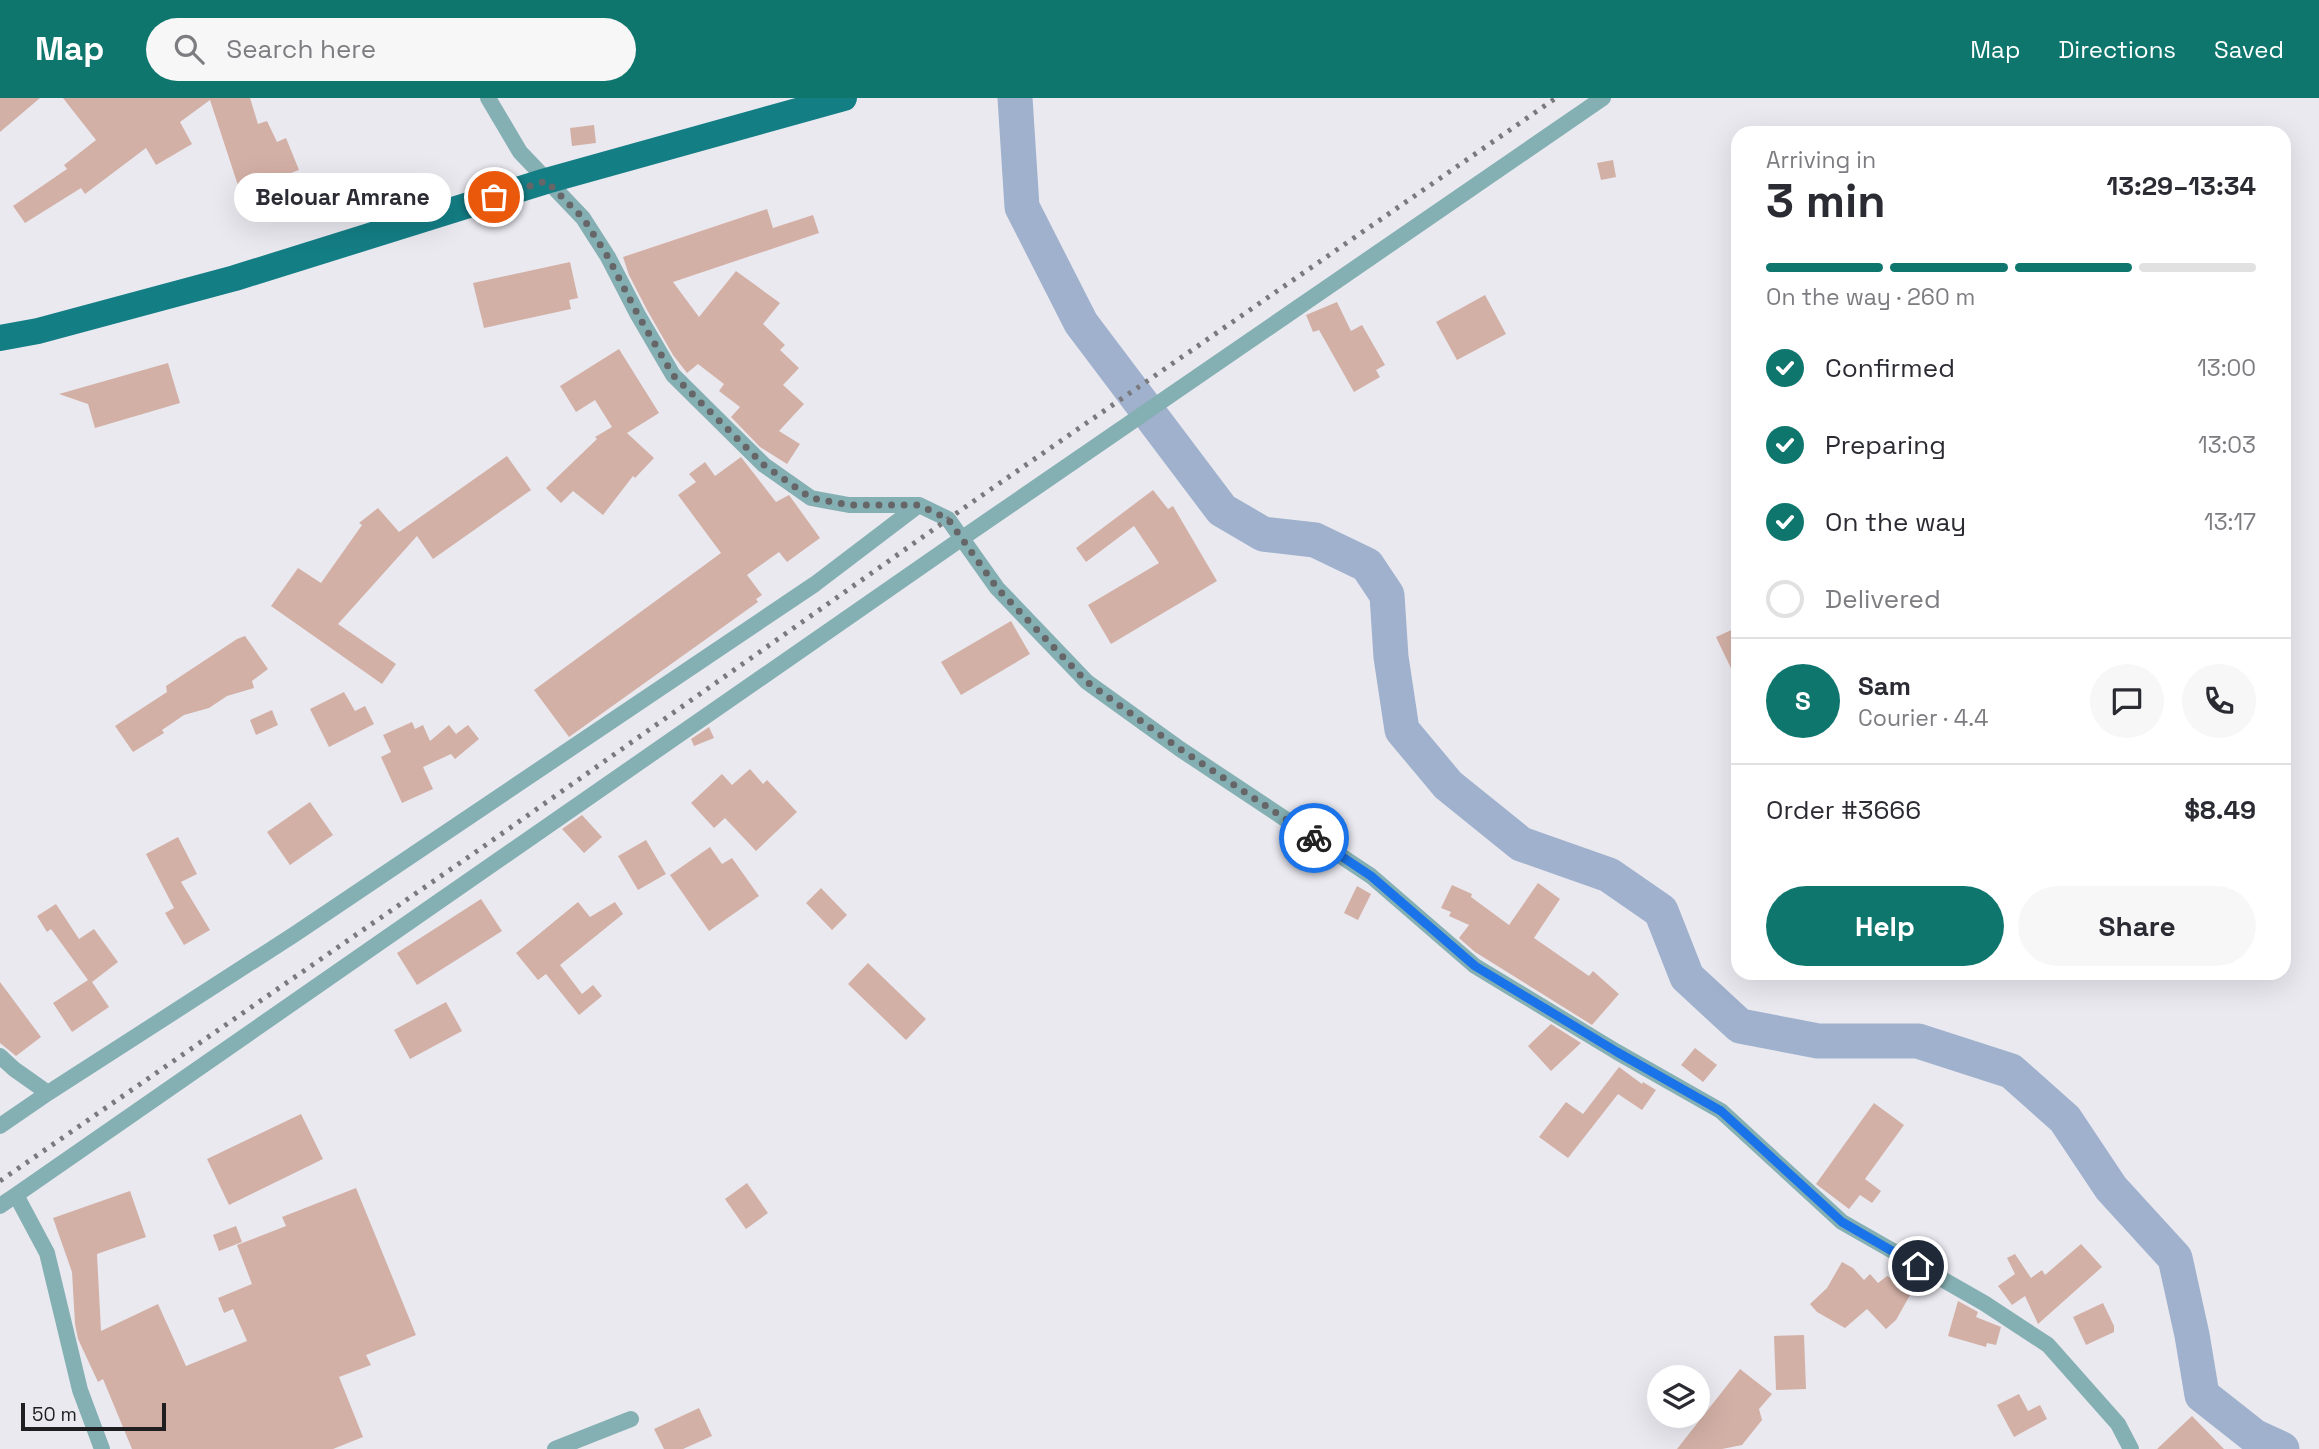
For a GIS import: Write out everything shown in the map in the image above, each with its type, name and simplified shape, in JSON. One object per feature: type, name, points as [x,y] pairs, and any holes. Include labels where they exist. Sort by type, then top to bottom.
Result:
[{"type":"main road","points":[[0,338],[38,331],[235,278],[546,181],[844,98]]},
{"type":"street","points":[[488,98],[520,152],[583,218],[608,257],[673,375],[764,465],[811,498],[849,505],[919,505],[948,519],[997,588],[1087,682],[1180,749],[1371,876],[1475,966],[1721,1111],[1842,1222],[1984,1303],[2048,1346],[2118,1424],[2131,1449]]},
{"type":"street","points":[[0,1206],[961,539],[1603,98]]},
{"type":"street","points":[[0,1126],[295,934],[815,584],[919,505]]},
{"type":"street","points":[[0,1056],[48,1093]]},
{"type":"street","points":[[16,1195],[47,1253],[80,1390],[102,1449]]},
{"type":"street","points":[[555,1449],[631,1419]]},
{"type":"building","points":[[0,98],[40,98],[0,132]]},
{"type":"building","points":[[63,98],[250,98],[258,124],[267,121],[277,142],[286,138],[299,170],[277,178],[285,205],[248,216],[210,100],[180,122],[192,144],[156,165],[146,148],[85,194],[81,188],[25,223],[13,206],[67,169],[64,165],[96,140]]},
{"type":"building","points":[[594,125],[596,143],[572,146],[570,128]]},
{"type":"building","points":[[1613,160],[1616,177],[1601,180],[1597,163]]},
{"type":"building","points":[[767,209],[773,228],[813,215],[819,233],[673,282],[699,317],[736,271],[780,303],[763,324],[785,345],[780,350],[799,368],[783,385],[804,404],[779,431],[800,444],[787,464],[760,447],[731,417],[740,407],[719,391],[724,384],[698,364],[687,373],[673,355],[647,310],[623,257]]},
{"type":"building","points":[[570,262],[578,298],[569,300],[571,309],[484,328],[473,283]]},
{"type":"building","points":[[1485,295],[1506,334],[1457,360],[1436,322]]},
{"type":"building","points":[[1337,302],[1351,331],[1362,325],[1385,365],[1376,370],[1380,377],[1354,392],[1319,330],[1313,332],[1306,315]]},
{"type":"building","points":[[619,349],[659,413],[627,433],[654,458],[635,478],[633,476],[603,515],[573,491],[561,503],[546,488],[597,439],[595,437],[612,427],[595,400],[576,412],[560,386]]},
{"type":"building","points":[[168,363],[180,403],[95,428],[88,404],[59,394]]},
{"type":"building","points":[[507,456],[531,490],[433,559],[417,536],[338,624],[396,664],[382,684],[271,606],[298,568],[321,583],[362,525],[359,523],[378,508],[399,532]]},
{"type":"building","points":[[741,457],[776,502],[789,495],[820,538],[787,562],[779,552],[747,575],[762,595],[756,599],[758,602],[569,737],[534,690],[721,553],[678,495],[696,482],[689,474],[705,462],[715,476]]},
{"type":"building","points":[[1153,490],[1168,509],[1173,506],[1217,581],[1111,644],[1088,605],[1159,563],[1134,526],[1086,562],[1076,548]]},
{"type":"building","points":[[1011,621],[1030,654],[961,695],[941,662]]},
{"type":"building","points":[[1731,630],[1731,668],[1716,637]]},
{"type":"building","points":[[245,636],[268,669],[252,681],[254,688],[227,696],[209,708],[184,715],[162,730],[164,733],[133,752],[115,726],[167,692],[166,686]]},
{"type":"building","points":[[344,692],[355,711],[365,706],[374,724],[329,747],[310,709]]},
{"type":"building","points":[[272,710],[278,725],[256,735],[250,720]]},
{"type":"building","points":[[412,722],[415,729],[423,725],[430,741],[449,725],[456,734],[468,725],[479,739],[455,759],[451,754],[423,767],[433,789],[402,803],[381,757],[391,752],[383,735]]},
{"type":"building","points":[[709,727],[714,738],[694,746],[691,739]]},
{"type":"building","points":[[750,769],[763,784],[767,780],[797,812],[756,851],[725,818],[714,828],[691,803],[722,774],[732,785]]},
{"type":"building","points":[[310,802],[333,835],[290,865],[267,832]]},
{"type":"building","points":[[582,815],[602,837],[584,853],[562,829]]},
{"type":"building","points":[[178,837],[197,874],[181,882],[210,930],[184,945],[165,913],[174,908],[146,854]]},
{"type":"building","points":[[646,840],[666,874],[638,890],[618,856]]},
{"type":"building","points":[[710,847],[722,864],[732,858],[759,896],[709,931],[670,875]]},
{"type":"building","points":[[1538,883],[1560,899],[1534,938],[1589,976],[1593,971],[1619,994],[1592,1025],[1475,952],[1459,938],[1469,925],[1449,916],[1451,912],[1441,908],[1452,885],[1472,894],[1471,897],[1509,925]]},
{"type":"building","points":[[1357,886],[1371,894],[1358,920],[1344,913]]},
{"type":"building","points":[[821,888],[847,915],[832,930],[806,903]]},
{"type":"building","points":[[481,899],[502,931],[417,985],[397,953]]},
{"type":"building","points":[[578,902],[590,917],[615,902],[623,914],[560,965],[582,994],[593,985],[602,996],[579,1015],[546,974],[538,980],[516,953]]},
{"type":"building","points":[[56,904],[79,939],[94,929],[118,962],[92,982],[109,1007],[72,1032],[53,1003],[88,980],[51,929],[47,932],[37,916]]},
{"type":"building","points":[[868,963],[926,1019],[906,1040],[848,984]]},
{"type":"building","points":[[0,982],[41,1037],[16,1056],[0,1043]]},
{"type":"building","points":[[446,1002],[462,1031],[410,1059],[394,1030]]},
{"type":"building","points":[[1551,1024],[1581,1043],[1551,1071],[1528,1046]]},
{"type":"building","points":[[1695,1048],[1717,1065],[1703,1082],[1681,1065]]},
{"type":"building","points":[[1619,1067],[1642,1084],[1643,1082],[1656,1090],[1642,1110],[1618,1094],[1568,1158],[1539,1137],[1566,1102],[1583,1114]]},
{"type":"building","points":[[1874,1103],[1904,1125],[1865,1179],[1881,1191],[1872,1203],[1860,1195],[1849,1209],[1816,1184]]},
{"type":"building","points":[[301,1114],[323,1159],[229,1205],[207,1159]]},
{"type":"building","points":[[747,1183],[768,1213],[746,1229],[725,1199]]},
{"type":"building","points":[[356,1188],[416,1335],[366,1355],[371,1365],[339,1377],[363,1437],[333,1449],[132,1449],[103,1379],[98,1382],[78,1339],[72,1272],[53,1218],[130,1191],[146,1237],[97,1254],[101,1331],[158,1304],[186,1366],[247,1341],[233,1309],[224,1313],[218,1298],[252,1284],[237,1245],[286,1226],[282,1217]]},
{"type":"building","points":[[236,1226],[242,1242],[219,1251],[213,1235]]},
{"type":"building","points":[[2081,1244],[2102,1267],[2038,1324],[2025,1296],[2012,1305],[1998,1286],[2015,1274],[2007,1258],[2015,1254],[2031,1278],[2042,1270],[2045,1275]]},
{"type":"building","points":[[1842,1262],[1853,1268],[1864,1280],[1870,1274],[1878,1283],[1887,1276],[1899,1283],[1907,1275],[1918,1281],[1896,1320],[1886,1329],[1867,1309],[1845,1328],[1817,1312],[1810,1304],[1827,1288]]},
{"type":"building","points":[[1958,1301],[1978,1312],[1976,1317],[2001,1327],[1996,1345],[1987,1343],[1986,1347],[1948,1336]]},
{"type":"building","points":[[2103,1303],[2114,1326],[2114,1332],[2086,1345],[2073,1317]]},
{"type":"building","points":[[1804,1335],[1806,1389],[1776,1390],[1774,1336]]},
{"type":"building","points":[[1740,1369],[1772,1394],[1759,1409],[1762,1420],[1742,1445],[1722,1449],[1677,1449],[1694,1428],[1710,1428],[1710,1407]]},
{"type":"building","points":[[2019,1394],[2028,1411],[2040,1405],[2047,1419],[2014,1437],[1997,1405]]},
{"type":"building","points":[[699,1408],[712,1436],[683,1449],[664,1449],[654,1429]]},
{"type":"building","points":[[2192,1416],[2224,1449],[2157,1449]]},
{"type":"waterway","points":[[1015,98],[1022,207],[1081,323],[1222,510],[1263,534],[1315,540],[1367,565],[1387,595],[1391,657],[1402,730],[1448,785],[1521,844],[1609,875],[1661,911],[1687,977],[1740,1026],[1818,1041],[1918,1041],[2011,1071],[2065,1119],[2111,1188],[2175,1258],[2202,1395],[2254,1436],[2282,1449]]},
{"type":"railway","points":[[0,1181],[1556,98]]},
{"type":"way so far","points":[[494,197],[546,181],[583,218],[608,257],[673,375],[764,465],[811,498],[849,505],[919,505],[948,519],[997,588],[1087,682],[1180,749],[1314,838]]},
{"type":"place","name":"Belouar Amrane","points":[[494,197]]},
{"type":"route","points":[[1314,838],[1371,876],[1475,966],[1721,1111],[1842,1222],[1918,1266]]}]
